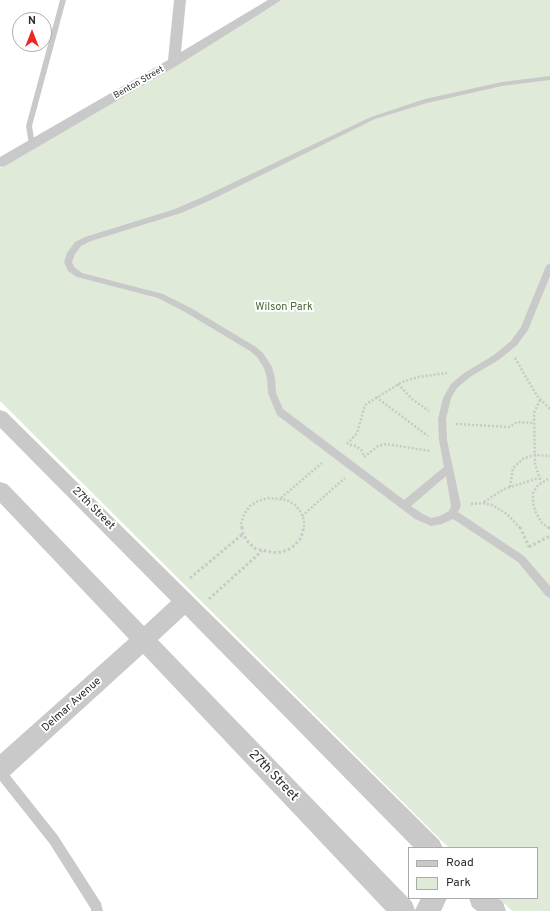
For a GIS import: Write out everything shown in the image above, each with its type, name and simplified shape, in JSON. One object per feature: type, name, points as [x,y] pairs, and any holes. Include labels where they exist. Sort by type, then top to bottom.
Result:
[{"type":"street","points":[[174,62],[180,0]]},
{"type":"street","name":"Benton Street","points":[[0,163],[174,62],[276,0]]},
{"type":"street","name":"27th Street","points":[[0,417],[430,847]]},
{"type":"street","name":"27th Street","points":[[0,490],[403,911]]},
{"type":"street","points":[[143,640],[185,602]]},
{"type":"street","name":"Delmar Avenue","points":[[0,770],[143,640]]},
{"type":"street","points":[[427,911],[434,899]]},
{"type":"street","points":[[482,899],[494,911]]},
{"type":"lane","points":[[32,145],[28,126],[63,0]]},
{"type":"lane","points":[[454,510],[442,520],[431,522],[418,516],[280,412],[274,398],[268,367],[260,355],[253,349],[188,310],[160,296],[80,275],[71,269],[68,262],[71,253],[78,244],[88,238],[178,211],[385,114],[425,101],[502,84],[550,78]]},
{"type":"lane","points":[[550,266],[525,328],[509,348],[467,375],[454,386],[447,398],[443,422],[443,440],[449,468],[454,510],[521,559],[550,593]]},
{"type":"lane","points":[[404,506],[449,468]]},
{"type":"lane","points":[[0,770],[54,840],[97,906],[97,911]]},
{"type":"path","points":[[509,348],[540,400],[550,410]]},
{"type":"path","points":[[281,498],[334,453],[347,444],[356,433],[365,405],[376,397],[398,384],[418,377],[456,372],[467,375]]},
{"type":"path","points":[[398,384],[412,399],[443,422],[510,427],[517,422],[534,423]]},
{"type":"path","points":[[376,397],[430,438]]},
{"type":"path","points":[[540,400],[534,413],[534,423],[535,464],[541,482]]},
{"type":"path","points":[[347,444],[356,446],[365,456]]},
{"type":"path","points":[[302,516],[355,469],[365,456],[378,446],[386,444],[433,452]]},
{"type":"path","points":[[510,487],[513,468],[524,458],[535,455],[550,456]]},
{"type":"path","points":[[454,510],[483,503],[504,489],[539,478]]},
{"type":"path","points":[[550,478],[541,482],[533,493],[532,503],[536,514],[542,523],[550,529]]},
{"type":"path","points":[[268,498],[281,498],[295,505],[302,516],[304,529],[301,538],[288,550],[277,553],[256,549],[248,542],[243,534],[242,524],[244,514],[250,506],[258,501],[268,498]]},
{"type":"path","points":[[483,503],[492,505],[507,514],[519,526],[527,541],[530,552],[527,567]]},
{"type":"path","points":[[185,602],[243,534]]},
{"type":"path","points":[[529,547],[550,536]]},
{"type":"path","points":[[185,602],[262,551]]},
{"type":"green space","name":"Wilson Park","points":[[283,0],[550,0],[550,911],[512,911],[500,899],[538,899],[538,847],[448,847],[0,401],[0,168]]}]
